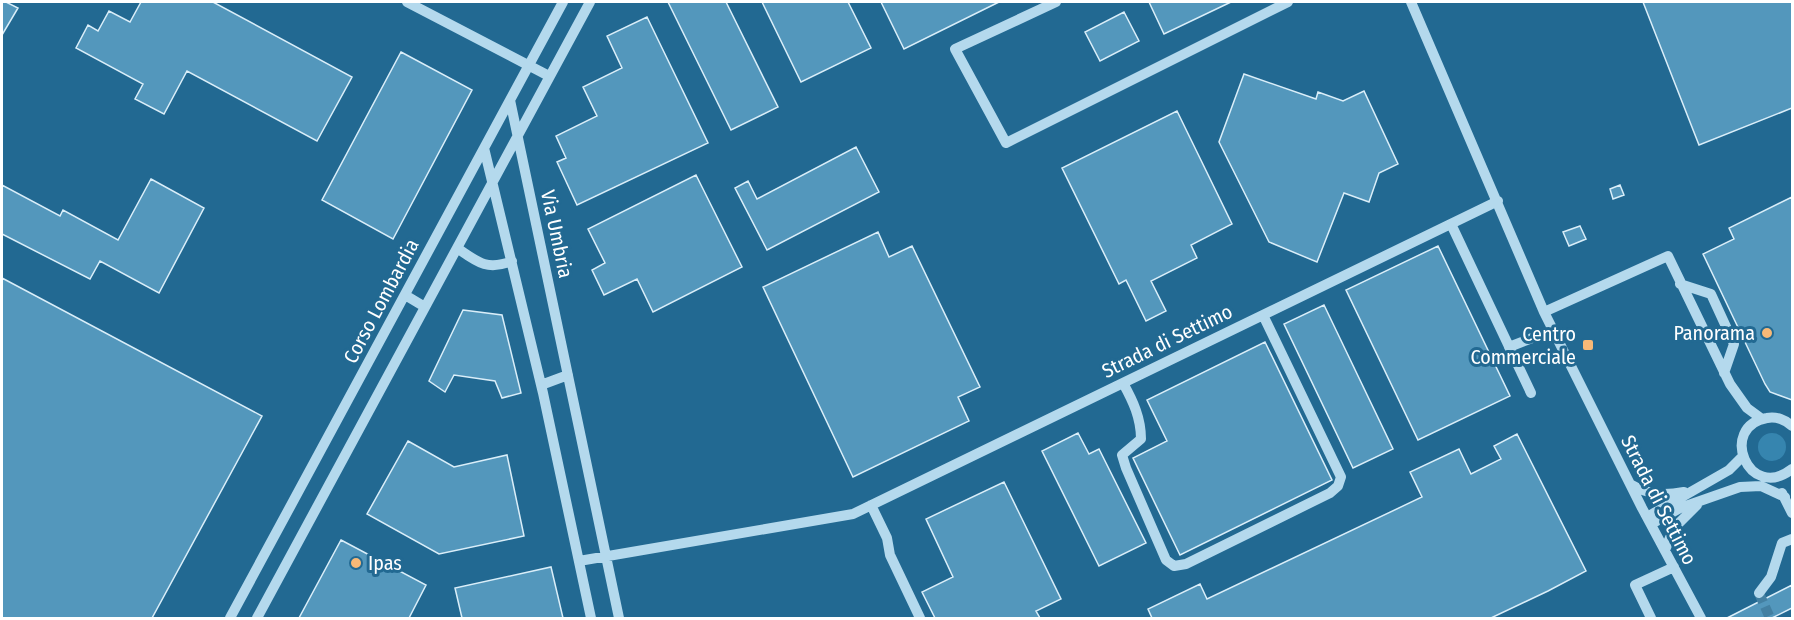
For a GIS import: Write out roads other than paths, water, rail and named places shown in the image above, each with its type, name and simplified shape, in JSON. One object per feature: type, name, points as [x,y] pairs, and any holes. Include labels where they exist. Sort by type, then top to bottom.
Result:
[{"type":"street","points":[[407,2],[549,76]]},
{"type":"street","name":"Corso Lombardia","points":[[230,618],[563,2]]},
{"type":"street","name":"Corso Lombardia","points":[[257,618],[590,2]]},
{"type":"street","points":[[1056,2],[955,49],[1006,143],[1284,2]]},
{"type":"street","name":"Strada di Settimo","points":[[1411,2],[1544,312],[1630,484],[1701,618]]},
{"type":"street","name":"Via Umbria","points":[[510,100],[619,618]]},
{"type":"street","points":[[484,148],[541,385],[591,618]]},
{"type":"street","name":"Strada di Settimo","points":[[579,561],[853,514],[1498,201]]},
{"type":"street","points":[[1451,224],[1531,393]]},
{"type":"street","points":[[457,248],[484,265],[496,266],[512,261]]},
{"type":"street","points":[[1544,312],[1668,256],[1724,373],[1747,408],[1762,419]]},
{"type":"street","points":[[1680,284],[1711,294],[1734,344],[1724,373]]},
{"type":"street","points":[[405,296],[425,307]]},
{"type":"street","points":[[1123,383],[1133,402],[1141,426],[1141,439],[1122,454],[1126,468],[1166,560],[1174,566],[1186,564],[1330,493],[1338,486],[1341,477],[1263,315]]},
{"type":"street","points":[[1509,348],[1553,330]]},
{"type":"street","points":[[541,385],[568,375]]},
{"type":"street","points":[[1792,426],[1781,419],[1771,417],[1762,419],[1747,429],[1743,438],[1743,456],[1746,464],[1758,474],[1772,478],[1782,476],[1792,469]]},
{"type":"street","points":[[1649,521],[1695,489],[1729,470],[1743,456]]},
{"type":"street","points":[[1649,521],[1680,508],[1700,503],[1758,474]]},
{"type":"street","points":[[1772,478],[1785,497],[1792,513]]},
{"type":"street","points":[[1630,484],[1655,495],[1669,495],[1695,489]]},
{"type":"street","points":[[1728,490],[1746,486],[1761,486],[1785,497]]},
{"type":"street","points":[[1665,550],[1674,528],[1700,503]]},
{"type":"street","points":[[871,505],[887,538],[890,555],[920,618]]},
{"type":"street","points":[[1759,593],[1771,577],[1782,543],[1792,539]]},
{"type":"street","points":[[1651,618],[1635,585],[1674,567]]},
{"type":"tunnel","points":[[1759,593],[1770,618]]},
{"type":"place","name":"Panorama","points":[[1767,333]]},
{"type":"place","name":"Centro Commerciale","points":[[1588,345]]},
{"type":"place","name":"Ipas","points":[[356,563]]}]
